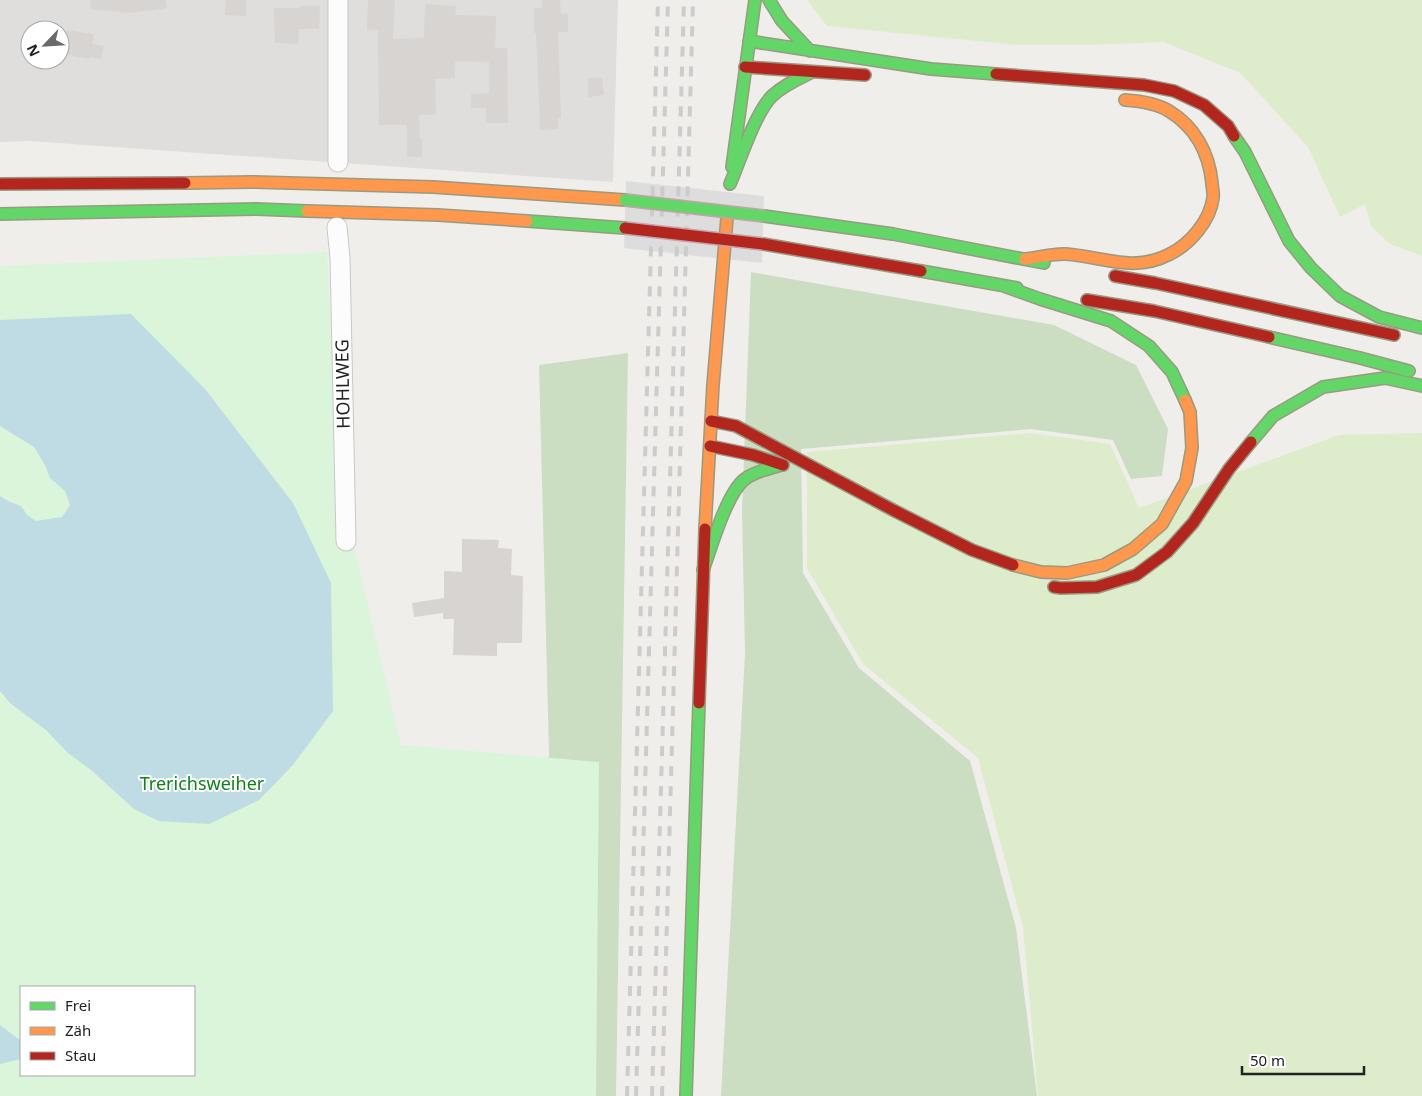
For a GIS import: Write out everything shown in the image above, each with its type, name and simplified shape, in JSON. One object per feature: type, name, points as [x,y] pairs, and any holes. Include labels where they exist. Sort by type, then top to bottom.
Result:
[{"type":"main road","points":[[686,1096],[703,570],[711,421],[730,194],[755,0]]},
{"type":"main road","points":[[769,0],[783,24],[810,51]]},
{"type":"main road","points":[[749,42],[931,69],[1144,85],[1174,91],[1204,105],[1228,126],[1245,152],[1289,241],[1318,275],[1340,296],[1379,317],[1422,328]]},
{"type":"main road","points":[[745,67],[881,76]]},
{"type":"main road","points":[[730,194],[756,120],[771,97],[791,82],[812,72]]},
{"type":"main road","points":[[911,78],[980,84]]},
{"type":"main road","points":[[1026,259],[1065,254],[1125,265],[1147,264],[1170,255],[1190,240],[1204,220],[1213,197],[1212,172],[1205,148],[1189,126],[1169,111],[1148,102],[1118,99]]},
{"type":"main road","points":[[0,184],[252,182],[433,187],[625,200],[764,216],[893,234],[1062,266]]},
{"type":"main road","points":[[0,214],[256,208],[438,215],[625,228],[763,244],[1173,315],[1422,374]]},
{"type":"main road","points":[[1099,273],[1164,285],[1403,337]]},
{"type":"main road","points":[[711,421],[736,426],[972,550],[1014,565],[1041,572],[1067,573],[1104,565],[1133,550],[1162,524],[1186,481],[1192,448],[1190,412],[1172,372],[1149,346],[1111,321],[1001,285]]},
{"type":"main road","points":[[1042,585],[1061,588],[1097,587],[1136,575],[1167,552],[1193,523],[1229,469],[1273,416],[1323,387],[1385,378],[1422,386]]},
{"type":"main road","points":[[710,446],[753,455],[814,478],[961,555],[1005,574]]},
{"type":"main road","points":[[703,570],[726,506],[736,489],[744,479],[781,464]]},
{"type":"street","points":[[338,0],[338,162]]},
{"type":"street","name":"HOHLWEG","points":[[337,228],[340,258],[346,541]]},
{"type":"shaded area","points":[[0,0],[618,0],[613,182],[29,141],[0,142]]},
{"type":"green space","points":[[807,0],[1422,0],[1422,256],[1390,244],[1371,226],[1365,204],[1340,217],[1308,147],[1240,73],[1164,42],[1018,45],[827,26]]},
{"type":"green space","name":"Trerichsweiher","points":[[327,252],[338,478],[401,745],[599,762],[596,1096],[0,1096],[0,266]]},
{"type":"green space","points":[[751,272],[1054,325],[1136,365],[1168,429],[1162,476],[1131,479],[1113,440],[1031,429],[801,449],[803,573],[859,668],[970,761],[1016,928],[1037,1096],[721,1096],[745,654],[742,510]]},
{"type":"green space","points":[[628,353],[616,1096],[590,1096],[548,774],[539,365]]},
{"type":"green space","points":[[1031,433],[1110,444],[1139,508],[1339,435],[1422,433],[1422,1096],[1038,1096],[1023,927],[978,758],[863,664],[807,568],[807,452]]},
{"type":"water","name":"Trerichsweiher","points":[[131,314],[205,389],[293,503],[331,583],[333,711],[293,765],[259,800],[209,824],[159,821],[134,809],[91,770],[68,753],[46,730],[10,703],[0,691],[0,496],[21,506],[27,515],[36,521],[62,517],[70,505],[65,491],[50,478],[45,465],[34,447],[0,426],[0,320]]},
{"type":"water","points":[[0,1025],[20,1040],[20,1059],[0,1064]]},
{"type":"pier","points":[[626,181],[764,196],[762,263],[624,248]]},
{"type":"building","points":[[91,0],[166,0],[167,8],[130,13],[90,9]]},
{"type":"building","points":[[226,0],[246,0],[246,16],[225,15]]},
{"type":"building","points":[[368,0],[395,0],[393,39],[424,38],[425,4],[456,6],[455,15],[496,16],[495,48],[507,48],[508,123],[486,123],[486,108],[471,108],[471,94],[489,93],[489,62],[455,61],[455,78],[435,79],[436,114],[419,115],[422,157],[407,157],[407,125],[379,125],[378,30],[367,30]]},
{"type":"building","points":[[542,0],[560,0],[561,14],[568,13],[568,32],[558,32],[561,118],[558,118],[558,129],[540,130],[534,8],[542,8]]},
{"type":"building","points":[[300,6],[320,6],[319,29],[299,29],[298,44],[275,43],[274,8],[300,8]]},
{"type":"building","points":[[70,31],[94,34],[92,44],[104,46],[101,59],[90,57],[90,59],[70,55]]},
{"type":"building","points":[[588,78],[602,78],[604,95],[588,97]]},
{"type":"building","points":[[462,539],[499,540],[498,548],[512,549],[511,575],[523,576],[522,643],[497,643],[497,656],[453,655],[454,619],[443,619],[443,613],[414,617],[412,603],[444,598],[444,571],[462,572]]},
{"type":"railway","points":[[627,1096],[658,0]]},
{"type":"railway","points":[[636,1096],[668,0]]},
{"type":"railway","points":[[652,1096],[684,0]]},
{"type":"railway","points":[[662,1096],[693,0]]},
{"type":"traffic: fast","points":[[732,167],[755,0]]},
{"type":"traffic: fast","points":[[769,0],[782,21],[810,51]]},
{"type":"traffic: fast","points":[[749,41],[931,69],[996,74]]},
{"type":"traffic: fast","points":[[730,184],[748,138],[766,104],[772,96],[791,82],[812,72]]},
{"type":"traffic: fast","points":[[1234,136],[1245,152],[1289,241],[1311,268],[1340,296],[1379,317],[1422,328]]},
{"type":"traffic: fast","points":[[625,200],[764,216]]},
{"type":"traffic: fast","points":[[0,214],[256,209],[307,211]]},
{"type":"traffic: fast","points":[[764,216],[893,234],[1044,263]]},
{"type":"traffic: fast","points":[[527,221],[625,228]]},
{"type":"traffic: fast","points":[[921,271],[1017,288]]},
{"type":"traffic: fast","points":[[1001,285],[1111,321],[1149,346],[1172,372],[1185,400]]},
{"type":"traffic: fast","points":[[1269,337],[1409,371]]},
{"type":"traffic: fast","points":[[1251,442],[1273,416],[1323,387],[1385,378],[1422,386]]},
{"type":"traffic: fast","points":[[703,570],[720,521],[738,486],[753,474],[781,465]]},
{"type":"traffic: fast","points":[[686,1096],[699,703]]},
{"type":"traffic: slow","points":[[1025,259],[1066,254],[1131,263],[1157,260],[1177,250],[1198,231],[1208,215],[1213,198],[1208,161],[1199,142],[1178,117],[1164,108],[1153,104],[1125,100]]},
{"type":"traffic: slow","points":[[185,183],[252,182],[433,187],[625,200]]},
{"type":"traffic: slow","points":[[307,211],[438,215],[527,221]]},
{"type":"traffic: slow","points":[[705,529],[713,385],[727,218]]},
{"type":"traffic: slow","points":[[1013,565],[1041,572],[1067,573],[1104,565],[1133,549],[1162,524],[1186,481],[1192,448],[1190,412],[1185,400]]},
{"type":"traffic: jam","points":[[745,67],[865,75]]},
{"type":"traffic: jam","points":[[996,74],[1144,85],[1174,91],[1204,105],[1228,126],[1234,136]]},
{"type":"traffic: jam","points":[[0,184],[185,183]]},
{"type":"traffic: jam","points":[[625,228],[763,244]]},
{"type":"traffic: jam","points":[[763,244],[921,271]]},
{"type":"traffic: jam","points":[[1115,276],[1394,335]]},
{"type":"traffic: jam","points":[[1087,300],[1154,311],[1269,337]]},
{"type":"traffic: jam","points":[[711,421],[736,426],[972,550],[1013,565]]},
{"type":"traffic: jam","points":[[1054,587],[1097,587],[1136,575],[1167,552],[1193,523],[1229,469],[1251,442]]},
{"type":"traffic: jam","points":[[710,446],[753,455],[783,465]]},
{"type":"traffic: jam","points":[[699,703],[705,529]]}]
